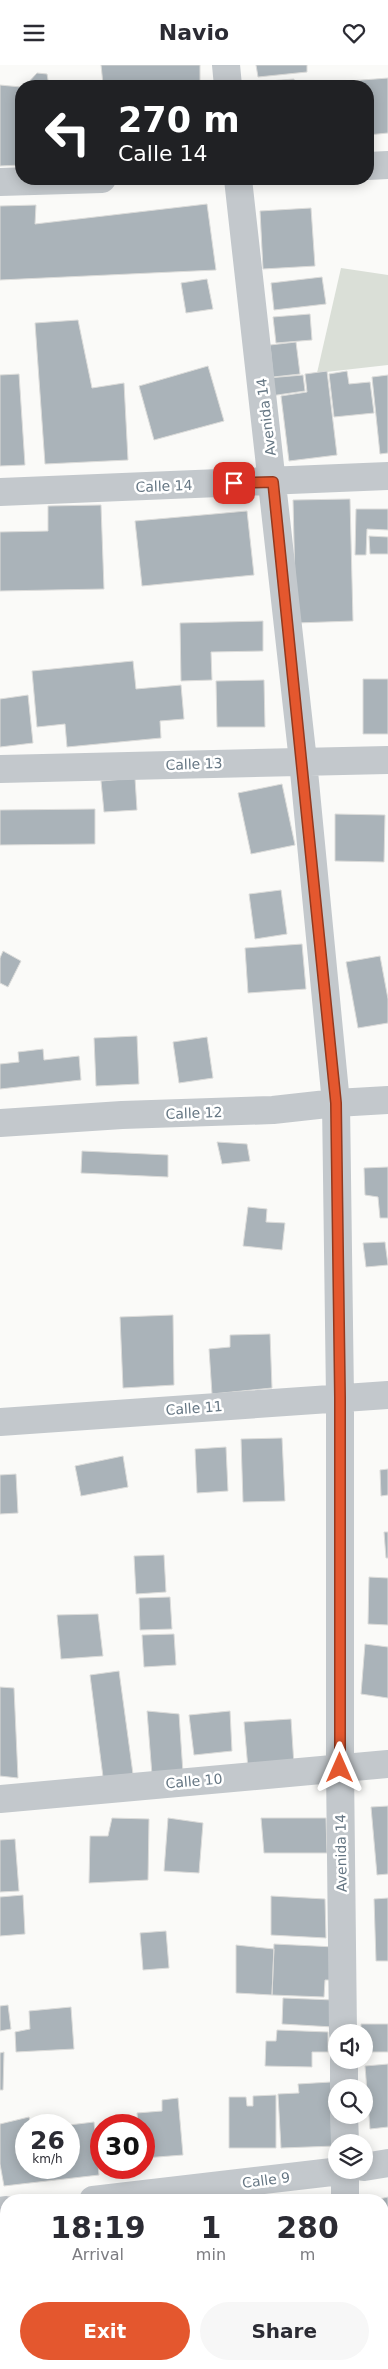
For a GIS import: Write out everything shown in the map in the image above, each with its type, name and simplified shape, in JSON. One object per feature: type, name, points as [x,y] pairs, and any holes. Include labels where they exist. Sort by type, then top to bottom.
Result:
[{"type":"street","points":[[226,65],[227,80]]},
{"type":"street","points":[[374,166],[388,165]]},
{"type":"street","points":[[0,182],[15,182]]},
{"type":"street","name":"Avenida 14","points":[[239,185],[303,761],[336,1103],[340,1397],[340,1768],[343,2024]]},
{"type":"street","name":"Calle 14","points":[[0,492],[388,476]]},
{"type":"street","name":"Calle 13","points":[[0,769],[388,760]]},
{"type":"street","name":"Calle 12","points":[[0,1123],[122,1115],[273,1110],[336,1103],[388,1101]]},
{"type":"street","name":"Calle 11","points":[[0,1422],[388,1395]]},
{"type":"street","name":"Calle 10","points":[[0,1799],[388,1764]]},
{"type":"street","points":[[373,2166],[388,2163]]},
{"type":"street","name":"Calle 9","points":[[144,2194],[328,2172]]},
{"type":"street","points":[[345,2194],[346,2179]]},
{"type":"shaded area","points":[[341,268],[388,275],[388,365],[317,373]]},
{"type":"building","points":[[101,65],[200,65],[200,80],[103,80]]},
{"type":"building","points":[[256,65],[307,65],[307,72],[258,77]]},
{"type":"building","points":[[37,73],[47,74],[48,80],[31,80]]},
{"type":"building","points":[[388,78],[388,133],[374,134],[374,80],[362,80]]},
{"type":"building","points":[[0,85],[15,86],[15,165],[0,166]]},
{"type":"building","points":[[207,204],[216,270],[0,280],[0,206],[36,205],[35,224]]},
{"type":"building","points":[[311,208],[315,266],[263,269],[260,211]]},
{"type":"building","points":[[322,277],[326,304],[274,310],[271,283]]},
{"type":"building","points":[[207,279],[213,309],[186,313],[181,283]]},
{"type":"building","points":[[310,314],[312,340],[276,343],[273,317]]},
{"type":"building","points":[[78,320],[92,388],[124,383],[128,460],[45,464],[35,323]]},
{"type":"building","points":[[296,342],[300,374],[273,377],[270,345]]},
{"type":"building","points":[[208,366],[224,421],[154,440],[139,386]]},
{"type":"building","points":[[327,371],[337,455],[289,461],[281,396],[307,392],[305,374]]},
{"type":"building","points":[[347,371],[349,384],[370,382],[374,413],[334,417],[329,374]]},
{"type":"building","points":[[19,374],[25,465],[0,466],[0,375]]},
{"type":"building","points":[[303,375],[305,391],[270,396],[268,378]]},
{"type":"building","points":[[388,375],[388,453],[380,454],[372,377]]},
{"type":"building","points":[[350,499],[353,621],[296,623],[293,500]]},
{"type":"building","points":[[101,505],[104,589],[0,591],[0,532],[48,531],[48,506]]},
{"type":"building","points":[[356,509],[388,509],[388,530],[367,529],[366,555],[355,555]]},
{"type":"building","points":[[247,511],[254,575],[142,586],[135,521]]},
{"type":"building","points":[[369,536],[388,537],[388,554],[370,554]]},
{"type":"building","points":[[263,621],[263,651],[211,652],[212,680],[181,681],[180,623]]},
{"type":"building","points":[[133,661],[136,689],[181,685],[184,719],[160,721],[161,738],[67,747],[65,724],[37,727],[32,671]]},
{"type":"building","points":[[363,679],[388,679],[388,734],[363,734]]},
{"type":"building","points":[[264,680],[265,727],[217,727],[216,681]]},
{"type":"building","points":[[28,695],[33,743],[0,747],[0,699]]},
{"type":"building","points":[[135,778],[137,810],[104,812],[101,781]]},
{"type":"building","points":[[282,784],[295,845],[251,854],[238,793]]},
{"type":"building","points":[[95,809],[95,844],[0,845],[0,810]]},
{"type":"building","points":[[335,814],[385,815],[384,862],[335,861]]},
{"type":"building","points":[[281,890],[287,934],[255,939],[249,894]]},
{"type":"building","points":[[302,944],[306,989],[248,993],[245,948]]},
{"type":"building","points":[[3,951],[21,961],[8,987],[0,983],[0,958]]},
{"type":"building","points":[[380,956],[388,999],[388,1023],[358,1028],[346,962]]},
{"type":"building","points":[[137,1036],[139,1084],[96,1086],[94,1038]]},
{"type":"building","points":[[207,1037],[213,1078],[179,1083],[173,1042]]},
{"type":"building","points":[[43,1049],[44,1060],[79,1056],[81,1080],[0,1089],[0,1064],[19,1062],[18,1052]]},
{"type":"building","points":[[217,1142],[247,1144],[250,1161],[222,1164]]},
{"type":"building","points":[[82,1151],[168,1155],[168,1177],[81,1173]]},
{"type":"building","points":[[388,1167],[388,1218],[380,1218],[378,1197],[365,1195],[364,1168]]},
{"type":"building","points":[[248,1207],[267,1209],[266,1222],[285,1223],[282,1250],[243,1246]]},
{"type":"building","points":[[385,1242],[388,1265],[366,1267],[363,1243]]},
{"type":"building","points":[[173,1315],[174,1385],[123,1388],[120,1317]]},
{"type":"building","points":[[270,1334],[272,1388],[212,1394],[209,1349],[230,1347],[230,1335]]},
{"type":"building","points":[[282,1438],[285,1501],[243,1502],[241,1439]]},
{"type":"building","points":[[226,1447],[228,1491],[197,1493],[195,1449]]},
{"type":"building","points":[[123,1456],[128,1487],[81,1496],[75,1466]]},
{"type":"building","points":[[388,1469],[388,1495],[381,1496],[380,1470]]},
{"type":"building","points":[[16,1474],[18,1513],[0,1514],[0,1475]]},
{"type":"building","points":[[384,1532],[388,1532],[388,1558],[386,1558]]},
{"type":"building","points":[[164,1555],[166,1592],[136,1594],[134,1556]]},
{"type":"building","points":[[369,1577],[388,1578],[388,1625],[368,1624]]},
{"type":"building","points":[[170,1597],[172,1629],[140,1630],[139,1598]]},
{"type":"building","points":[[98,1614],[103,1656],[61,1659],[57,1615]]},
{"type":"building","points":[[174,1634],[176,1665],[144,1667],[142,1635]]},
{"type":"building","points":[[365,1644],[388,1647],[388,1698],[361,1694]]},
{"type":"building","points":[[119,1671],[133,1774],[103,1777],[90,1675]]},
{"type":"building","points":[[0,1687],[14,1688],[18,1778],[0,1776]]},
{"type":"building","points":[[147,1711],[179,1714],[183,1773],[152,1775]]},
{"type":"building","points":[[230,1711],[232,1751],[194,1755],[189,1715]]},
{"type":"building","points":[[291,1719],[294,1765],[248,1769],[244,1722]]},
{"type":"building","points":[[388,1806],[388,1874],[377,1875],[371,1807]]},
{"type":"building","points":[[112,1818],[149,1819],[148,1880],[89,1883],[90,1836],[108,1836]]},
{"type":"building","points":[[168,1818],[203,1823],[199,1873],[164,1871]]},
{"type":"building","points":[[261,1818],[326,1818],[327,1853],[264,1853]]},
{"type":"building","points":[[15,1839],[19,1891],[0,1892],[0,1840]]},
{"type":"building","points":[[23,1895],[25,1934],[0,1936],[0,1897]]},
{"type":"building","points":[[271,1896],[325,1899],[326,1938],[271,1935]]},
{"type":"building","points":[[388,1898],[388,1961],[376,1961],[374,1899]]},
{"type":"building","points":[[166,1931],[169,1968],[143,1970],[140,1933]]},
{"type":"building","points":[[274,1944],[335,1947],[334,1980],[325,1980],[324,1997],[272,1995]]},
{"type":"building","points":[[236,1945],[274,1949],[272,1995],[236,1993]]},
{"type":"building","points":[[283,1998],[334,2000],[333,2024],[328,2024],[328,2027],[282,2024]]},
{"type":"building","points":[[8,2005],[11,2029],[0,2031],[0,2006]]},
{"type":"building","points":[[71,2007],[74,2049],[16,2052],[15,2032],[30,2029],[29,2011]]},
{"type":"building","points":[[373,2024],[388,2024],[388,2052],[373,2052]]},
{"type":"building","points":[[277,2030],[328,2032],[328,2052],[312,2052],[312,2067],[265,2066],[266,2041],[276,2041]]},
{"type":"building","points":[[4,2052],[3,2090],[0,2090],[0,2053]]},
{"type":"building","points":[[388,2064],[388,2127],[370,2129],[370,2124],[373,2124],[373,2079],[366,2079],[365,2069],[373,2069],[373,2065]]},
{"type":"building","points":[[328,2082],[328,2124],[334,2124],[334,2134],[328,2134],[328,2146],[281,2148],[278,2094],[299,2093],[298,2084]]},
{"type":"building","points":[[276,2095],[276,2148],[229,2148],[229,2097],[246,2097],[247,2106],[253,2106],[253,2096]]},
{"type":"building","points":[[178,2098],[183,2155],[155,2157],[155,2114],[137,2114],[162,2111],[162,2100]]},
{"type":"building","points":[[15,2120],[15,2179],[64,2179],[4,2186],[0,2164],[0,2124]]},
{"type":"building","points":[[90,2122],[90,2176],[80,2177],[80,2124]]},
{"type":"route","points":[[234,483],[273,482],[303,761],[336,1103],[340,1397],[340,1768]]}]
